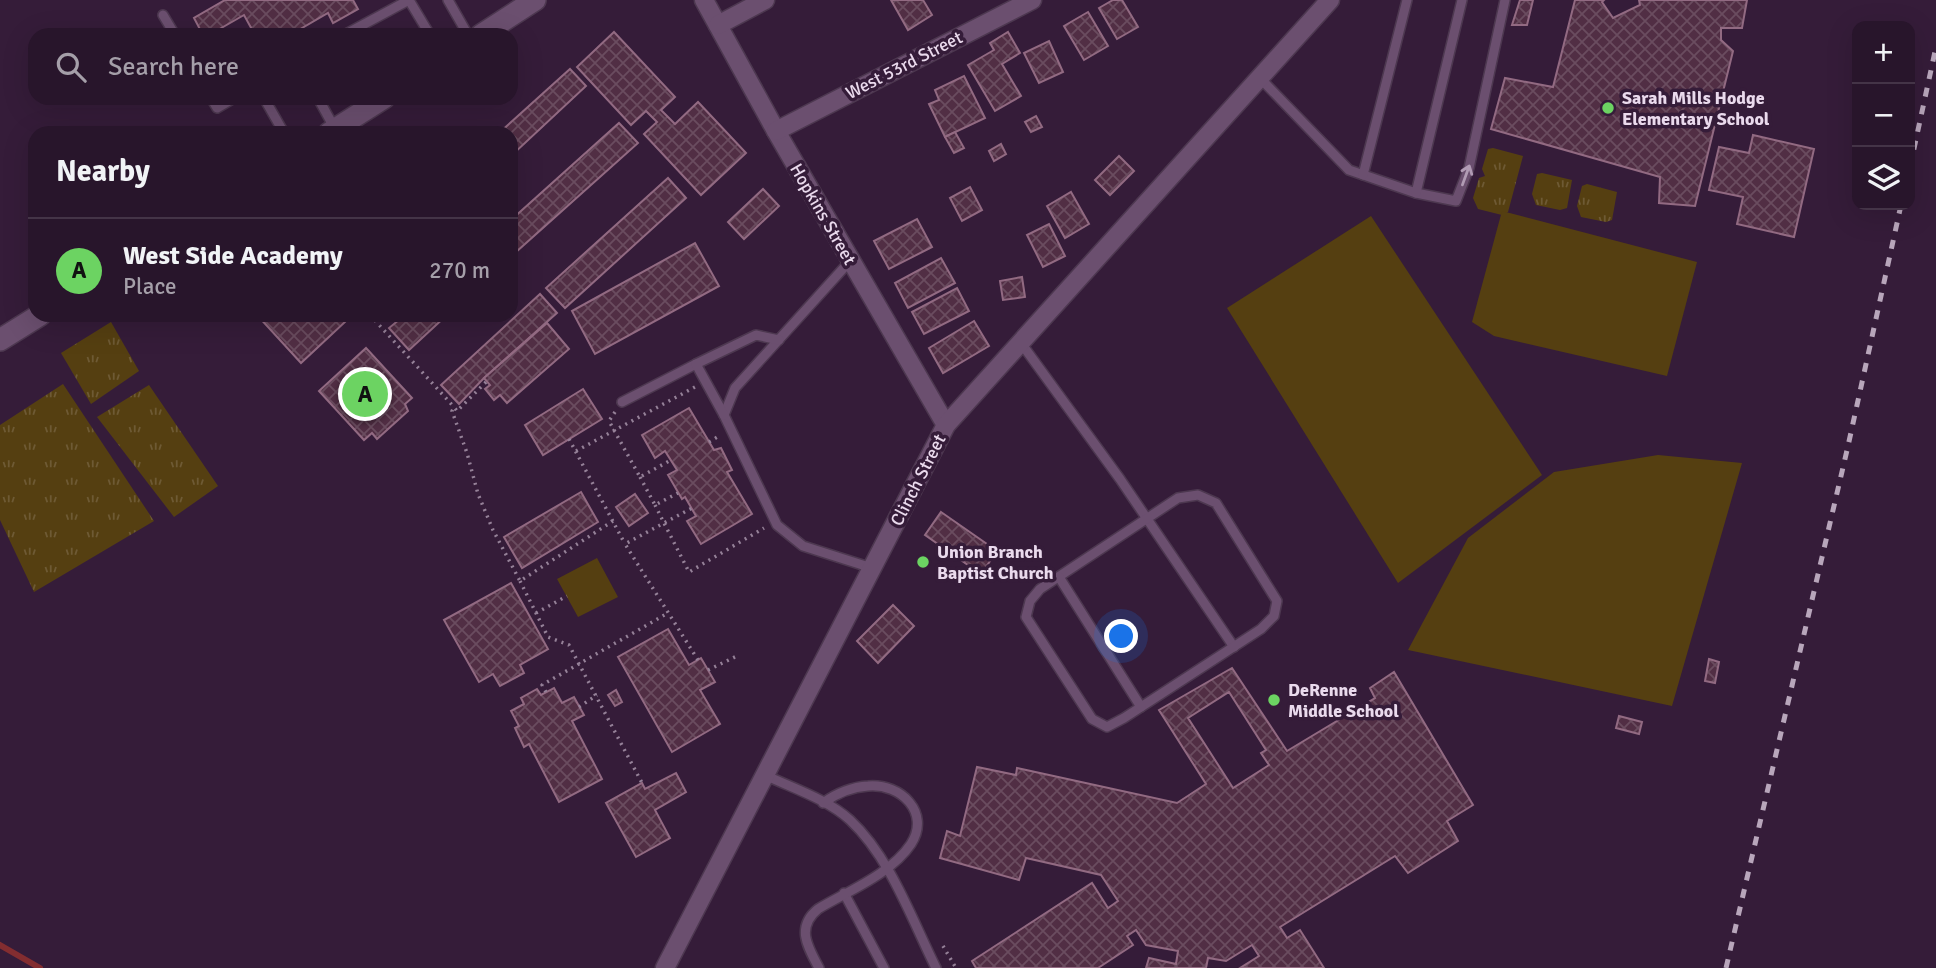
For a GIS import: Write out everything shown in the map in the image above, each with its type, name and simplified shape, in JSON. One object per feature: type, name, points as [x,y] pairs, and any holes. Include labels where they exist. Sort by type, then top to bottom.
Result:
[{"type":"main road","points":[[490,28],[514,9],[535,0]]},
{"type":"main road","points":[[340,126],[373,105]]},
{"type":"main road","points":[[0,340],[29,322]]},
{"type":"street","name":"Hopkins Street","points":[[704,0],[850,261],[946,425]]},
{"type":"street","points":[[718,25],[765,0]]},
{"type":"street","name":"West 53rd Street","points":[[776,131],[1032,0]]},
{"type":"street","name":"Clinch Street","points":[[665,968],[946,425],[1330,0]]},
{"type":"lane","points":[[357,28],[409,0],[426,28]]},
{"type":"lane","points":[[448,0],[464,28]]},
{"type":"lane","points":[[1363,175],[1407,0]]},
{"type":"lane","points":[[1416,193],[1461,0]]},
{"type":"lane","points":[[1259,77],[1349,170],[1416,193],[1456,201],[1469,168],[1506,0]]},
{"type":"lane","points":[[163,15],[171,28]]},
{"type":"lane","points":[[268,105],[280,126]]},
{"type":"lane","points":[[321,105],[330,126]]},
{"type":"lane","points":[[724,415],[735,388],[850,261]]},
{"type":"lane","points":[[622,402],[756,335],[779,340]]},
{"type":"lane","points":[[1021,343],[1147,519],[1234,647]]},
{"type":"lane","points":[[696,363],[775,522],[803,546],[872,568]]},
{"type":"lane","points":[[1198,495],[1216,503],[1278,601],[1274,616],[1261,629],[1107,727],[1092,719],[1026,617],[1030,600],[1040,589],[1147,519],[1178,498],[1198,495]]},
{"type":"lane","points":[[1059,577],[1141,707]]},
{"type":"lane","points":[[765,775],[823,803],[849,819],[875,846],[936,968]]},
{"type":"lane","points":[[819,968],[810,952],[804,930],[808,918],[818,909],[886,868],[910,846],[918,831],[918,815],[908,800],[893,789],[870,785],[841,791],[823,803]]},
{"type":"lane","points":[[844,893],[884,968]]},
{"type":"path","points":[[376,322],[457,411],[486,382]]},
{"type":"path","points":[[576,451],[706,381]]},
{"type":"path","points":[[622,402],[609,421],[613,432],[640,477],[689,572],[775,522]]},
{"type":"path","points":[[454,407],[452,411],[478,494],[493,530],[548,637],[569,645],[580,663],[642,783]]},
{"type":"path","points":[[569,439],[625,544],[698,660]]},
{"type":"path","points":[[640,477],[671,460]]},
{"type":"path","points":[[654,505],[678,493]]},
{"type":"path","points":[[625,544],[692,508]]},
{"type":"path","points":[[520,581],[612,520]]},
{"type":"path","points":[[536,613],[567,596]]},
{"type":"path","points":[[546,692],[542,685],[668,613]]},
{"type":"path","points":[[708,670],[740,655]]},
{"type":"path","points":[[579,707],[597,695]]},
{"type":"green space","points":[[1488,149],[1523,156],[1508,212],[1502,215],[1478,209],[1473,198],[1479,178],[1485,176],[1482,169]]},
{"type":"green space","points":[[1537,174],[1572,180],[1567,208],[1560,210],[1536,205],[1532,194]]},
{"type":"green space","points":[[1587,184],[1617,192],[1612,220],[1606,222],[1581,217],[1577,206],[1582,186]]},
{"type":"green space","points":[[1502,211],[1697,262],[1667,376],[1494,336],[1472,322]]},
{"type":"green space","points":[[1371,216],[1542,475],[1398,583],[1227,308]]},
{"type":"green space","points":[[111,322],[139,371],[91,404],[61,353]]},
{"type":"green space","points":[[63,384],[154,521],[34,592],[0,520],[0,425]]},
{"type":"green space","points":[[149,385],[218,486],[174,517],[97,417]]},
{"type":"green space","points":[[1658,455],[1742,463],[1672,706],[1408,650],[1468,538],[1554,472]]},
{"type":"green space","points":[[597,558],[618,597],[578,617],[557,579]]},
{"type":"building","points":[[225,0],[353,0],[358,9],[333,23],[328,13],[302,28],[251,28],[244,15],[221,28],[199,28],[194,18]]},
{"type":"building","points":[[891,0],[923,0],[932,15],[908,30]]},
{"type":"building","points":[[1113,0],[1122,0],[1138,27],[1117,39],[1099,8]]},
{"type":"building","points":[[1520,0],[1533,0],[1527,25],[1512,25]]},
{"type":"building","name":"Sarah Mills Hodge Elementary School","points":[[1575,0],[1604,0],[1602,2],[1613,18],[1640,5],[1639,0],[1747,0],[1742,28],[1721,28],[1721,40],[1733,51],[1695,206],[1659,203],[1660,177],[1491,129],[1505,78],[1553,87]]},
{"type":"building","points":[[1088,12],[1108,46],[1084,60],[1064,26]]},
{"type":"building","points":[[614,32],[675,97],[661,110],[675,124],[698,102],[746,153],[701,195],[644,134],[657,122],[646,111],[631,125],[577,67]]},
{"type":"building","points":[[1008,32],[1020,53],[1002,64],[1021,96],[995,111],[968,65],[994,50],[990,43]]},
{"type":"building","points":[[1049,41],[1063,72],[1039,83],[1024,53]]},
{"type":"building","points":[[570,69],[586,86],[518,149],[518,126],[507,126]]},
{"type":"building","points":[[964,76],[985,118],[945,137],[929,104],[939,100],[935,90]]},
{"type":"building","points":[[1036,116],[1042,127],[1031,132],[1025,122]]},
{"type":"building","points":[[619,123],[638,143],[518,250],[518,214]]},
{"type":"building","points":[[955,132],[964,148],[954,153],[945,137]]},
{"type":"building","points":[[1753,135],[1814,149],[1794,237],[1737,224],[1743,197],[1709,190],[1719,147],[1749,153]]},
{"type":"building","points":[[1001,144],[1006,154],[994,161],[989,151]]},
{"type":"building","points":[[1119,156],[1134,171],[1110,195],[1095,180]]},
{"type":"building","points":[[668,178],[686,198],[565,308],[546,288]]},
{"type":"building","points":[[970,187],[982,210],[962,221],[950,198]]},
{"type":"building","points":[[763,189],[779,206],[744,239],[728,222]]},
{"type":"building","points":[[1071,192],[1089,224],[1065,238],[1047,206]]},
{"type":"building","points":[[917,219],[932,247],[889,269],[874,241]]},
{"type":"building","points":[[1049,224],[1065,256],[1043,267],[1027,235]]},
{"type":"building","points":[[695,243],[719,286],[595,354],[572,311]]},
{"type":"building","points":[[941,258],[955,283],[908,308],[895,283]]},
{"type":"building","points":[[1022,277],[1025,297],[1003,300],[1000,281]]},
{"type":"building","points":[[957,288],[969,311],[924,334],[912,312]]},
{"type":"building","points":[[540,294],[557,313],[459,404],[441,385],[510,322],[518,322],[518,314]]},
{"type":"building","points":[[974,321],[989,346],[943,373],[929,348]]},
{"type":"building","points":[[263,322],[345,322],[301,363]]},
{"type":"building","points":[[396,322],[439,322],[409,350],[389,328]]},
{"type":"building","points":[[547,323],[569,349],[507,403],[500,395],[494,400],[485,389],[490,385],[484,378]]},
{"type":"building","points":[[366,348],[412,398],[405,404],[408,411],[377,439],[372,433],[364,440],[319,391]]},
{"type":"building","points":[[583,389],[602,419],[543,455],[525,425]]},
{"type":"building","points":[[689,408],[714,450],[721,448],[732,470],[727,472],[752,514],[701,544],[687,521],[696,516],[668,475],[677,470],[665,451],[655,458],[642,435]]},
{"type":"building","points":[[581,492],[598,522],[522,568],[504,537]]},
{"type":"building","points":[[635,494],[648,513],[629,526],[616,507]]},
{"type":"building","points":[[941,512],[997,551],[981,574],[925,535]]},
{"type":"building","points":[[511,583],[548,649],[520,665],[524,673],[500,686],[493,674],[479,682],[444,620]]},
{"type":"building","points":[[893,605],[914,626],[878,663],[857,641]]},
{"type":"building","points":[[668,629],[689,665],[701,658],[715,682],[700,690],[720,724],[672,752],[618,657]]},
{"type":"building","points":[[1709,659],[1719,662],[1715,683],[1705,681]]},
{"type":"building","points":[[1232,668],[1287,751],[1375,698],[1370,688],[1394,672],[1473,805],[1447,821],[1458,841],[1408,873],[1395,856],[1280,927],[1287,938],[1300,930],[1324,968],[1240,968],[1259,956],[1252,945],[1226,961],[1208,958],[1206,968],[1146,968],[1149,958],[1176,964],[1178,951],[1146,945],[1136,930],[1127,936],[1133,945],[1098,968],[976,968],[972,961],[1092,883],[1108,908],[1118,901],[1101,875],[1026,858],[1019,880],[940,858],[947,831],[960,836],[977,767],[1016,775],[1017,768],[1177,803],[1206,784],[1159,710]],"holes":[[[1229,692],[1266,750],[1261,753],[1269,765],[1233,788],[1188,718]]]},
{"type":"building","points":[[554,688],[562,703],[574,697],[584,715],[572,721],[602,779],[559,802],[529,744],[524,747],[515,728],[519,726],[511,711],[524,704],[521,698],[537,689],[541,695]]},
{"type":"building","points":[[616,690],[622,702],[615,706],[608,695]]},
{"type":"building","points":[[1619,716],[1642,722],[1639,734],[1616,728]]},
{"type":"building","points":[[676,773],[686,792],[655,810],[670,838],[636,857],[606,803],[642,783],[645,789]]},
{"type":"waterway","points":[[0,945],[40,968]]},
{"type":"railway","points":[[1914,147],[1936,47]]},
{"type":"railway","points":[[1726,968],[1848,446],[1900,210]]},
{"type":"place","name":"Sarah Mills Hodge Elementary School","points":[[1608,108]]},
{"type":"place","name":"West Side Academy","points":[[365,394]]},
{"type":"place","name":"Union Branch Baptist Church","points":[[923,562]]},
{"type":"place","name":"DeRenne Middle School","points":[[1274,700]]}]
